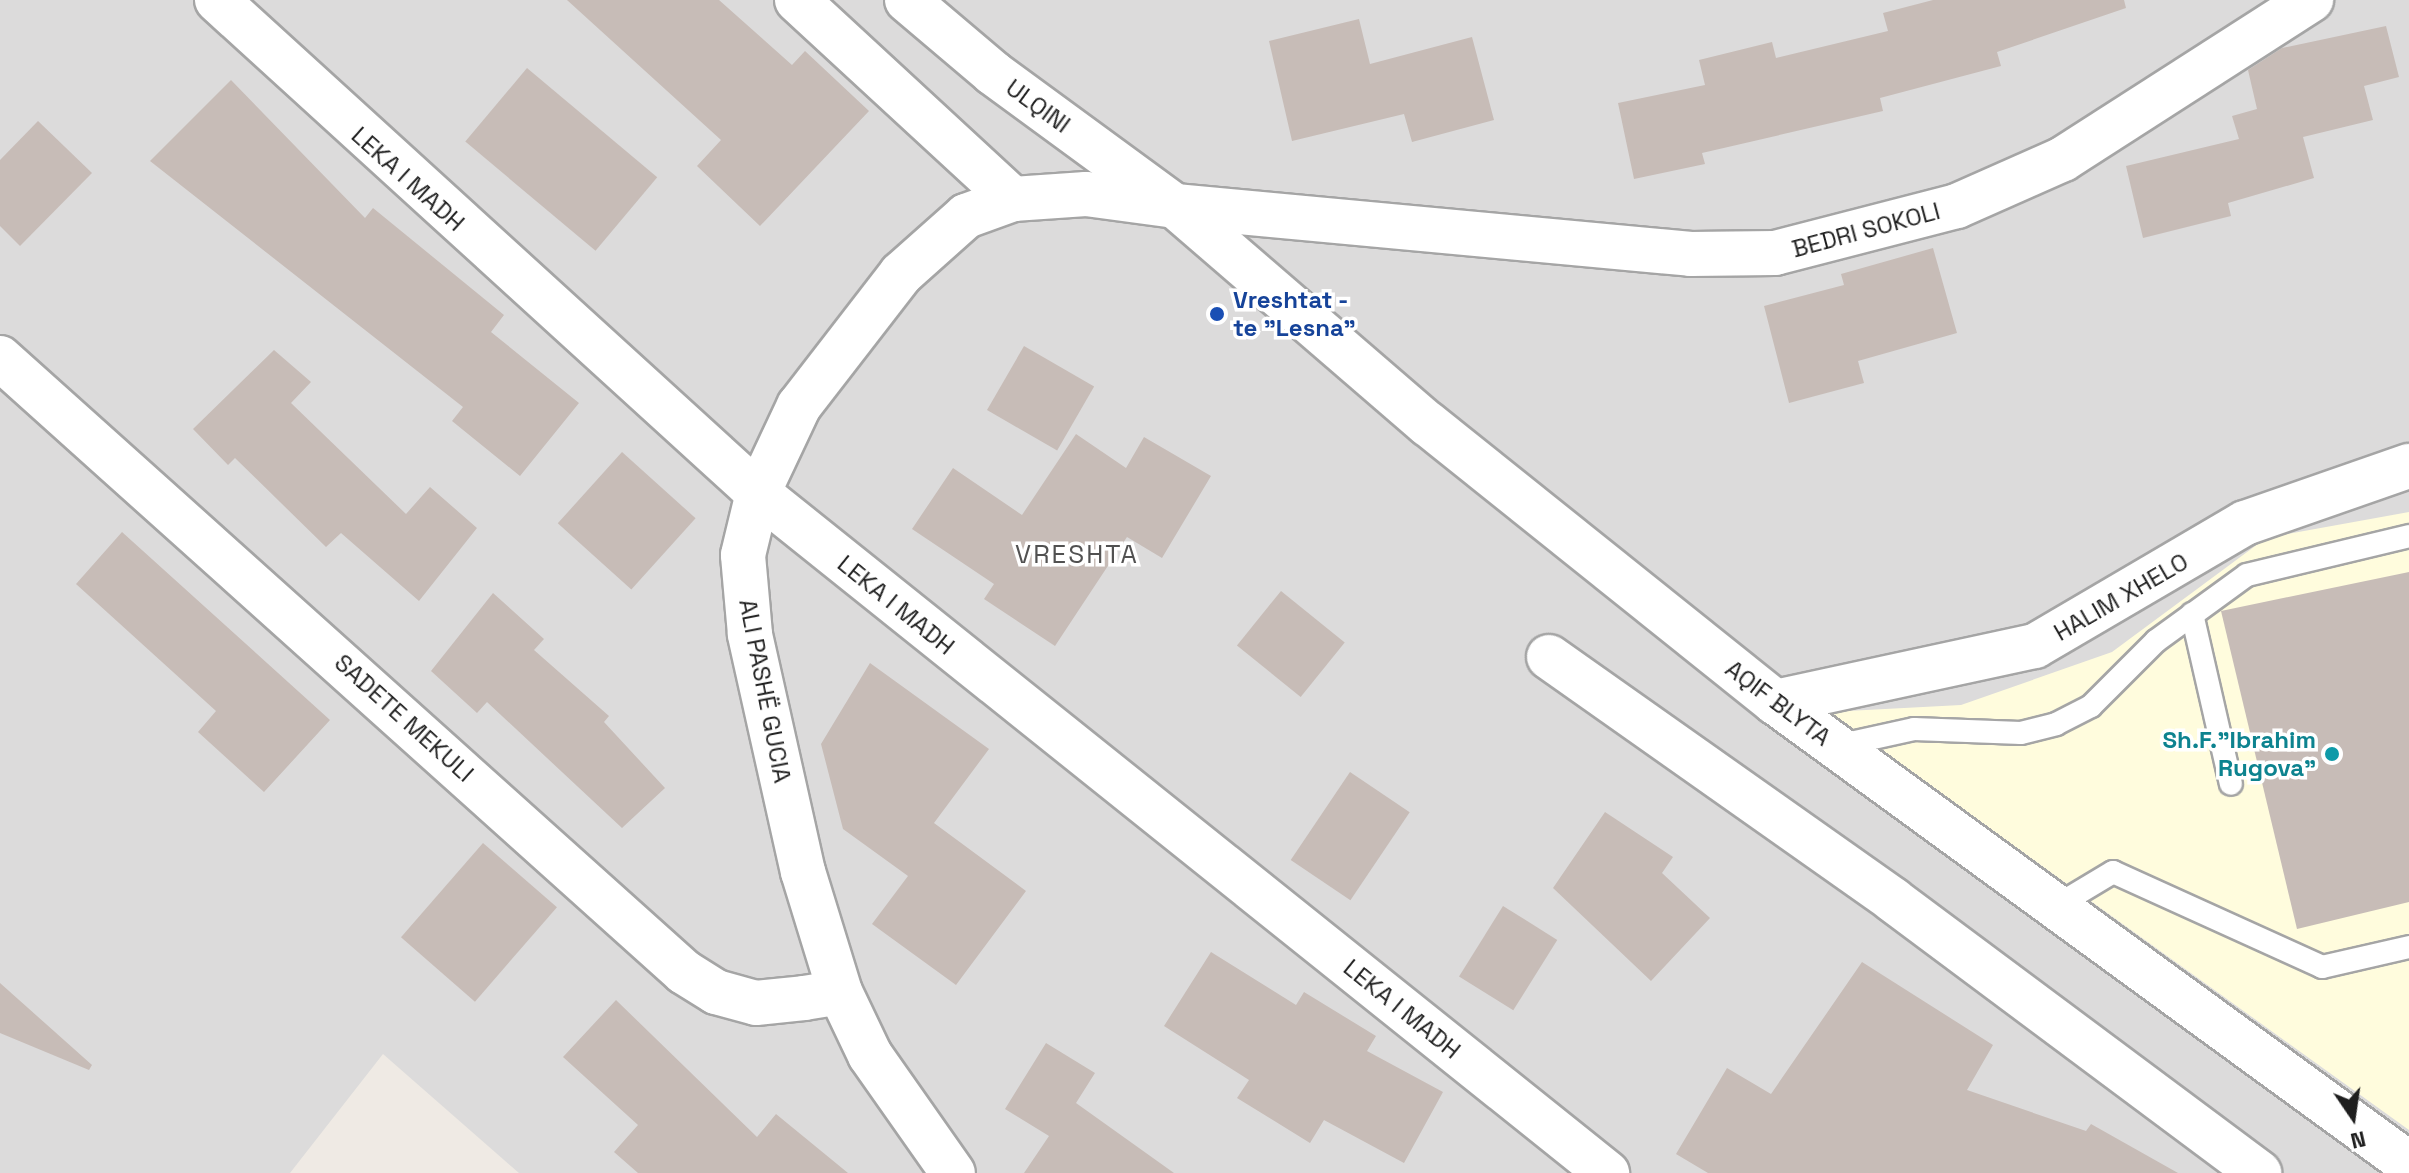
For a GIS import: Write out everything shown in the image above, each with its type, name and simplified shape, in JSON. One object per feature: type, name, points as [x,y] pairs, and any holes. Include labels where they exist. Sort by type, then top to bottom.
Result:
[{"type":"street","name":"LEKA I MADH","points":[[217,0],[758,493],[1607,1173]]},
{"type":"street","points":[[797,0],[1013,199]]},
{"type":"street","name":"ULQINI","points":[[907,0],[1175,206]]},
{"type":"street","name":"BEDRI SOKOLI","points":[[1175,206],[1691,254],[1775,253],[1957,206],[2063,159],[2311,0]]},
{"type":"street","name":"ALI PASHË GUCIA","points":[[953,1173],[870,1055],[840,992],[803,872],[750,634],[743,555],[758,493],[799,406],[901,274],[966,216],[1013,199],[1086,194],[1175,206]]},
{"type":"street","name":"AQIF BLYTA","points":[[1175,206],[1439,433],[1775,702],[2052,909],[2409,1164]]},
{"type":"street","name":"SADETE MEKULI","points":[[0,358],[684,972],[716,992],[756,1003],[840,992]]},
{"type":"street","name":"HALIM XHELO","points":[[1775,702],[2035,646],[2102,614],[2245,523],[2409,466]]},
{"type":"street","points":[[1549,657],[1893,900],[2259,1173]]},
{"type":"lane","points":[[1837,746],[1914,729],[2021,733],[2056,724],[2091,706],[2192,614],[2247,575],[2409,536]]},
{"type":"lane","points":[[2192,614],[2231,784]]},
{"type":"lane","points":[[2052,909],[2113,872],[2322,967],[2409,947]]},
{"type":"shaded area","points":[[0,0],[2409,0],[2409,1173],[519,1173],[383,1054],[290,1173],[0,1173]]},
{"type":"shaded area","points":[[2409,512],[2409,1130],[1828,712],[1961,705],[2112,652],[2266,538]]},
{"type":"building","points":[[567,0],[719,0],[792,65],[805,51],[869,111],[760,226],[697,166],[721,140]]},
{"type":"building","points":[[1933,0],[2124,0],[2126,8],[1997,52],[2001,66],[1880,98],[1883,111],[1702,153],[1705,164],[1634,179],[1618,103],[1705,85],[1699,60],[1772,42],[1776,58],[1888,31],[1883,13]]},
{"type":"building","points":[[1359,19],[1370,64],[1472,37],[1494,120],[1412,142],[1404,114],[1292,141],[1269,41]]},
{"type":"building","points":[[2386,26],[2399,77],[2364,86],[2373,120],[2303,137],[2314,178],[2228,203],[2231,216],[2143,238],[2126,166],[2239,139],[2232,116],[2257,109],[2248,70],[2282,48]]},
{"type":"building","points":[[527,68],[657,177],[596,251],[465,142]]},
{"type":"building","points":[[231,80],[365,218],[373,208],[504,315],[491,332],[579,403],[520,476],[452,421],[463,407],[150,161]]},
{"type":"building","points":[[38,121],[92,173],[20,246],[0,226],[0,160]]},
{"type":"building","points":[[1933,248],[1957,333],[1858,361],[1864,383],[1789,403],[1764,306],[1844,285],[1841,274]]},
{"type":"building","points":[[1024,346],[1094,386],[1057,451],[987,410]]},
{"type":"building","points":[[274,350],[311,382],[291,403],[406,514],[430,487],[477,528],[419,601],[341,533],[326,547],[235,458],[228,465],[193,429]]},
{"type":"building","points":[[1076,434],[1126,468],[1144,437],[1211,476],[1162,558],[1127,537],[1055,646],[984,599],[994,584],[912,529],[953,468],[1022,515]]},
{"type":"building","points":[[622,452],[696,518],[631,590],[558,523]]},
{"type":"building","points":[[122,532],[330,720],[264,792],[198,732],[216,711],[76,584]]},
{"type":"building","name":"Sh.F.\"Ibrahim Rugova\"","points":[[2409,572],[2409,902],[2297,929],[2221,611]]},
{"type":"building","points":[[1281,591],[1345,643],[1301,697],[1237,645]]},
{"type":"building","points":[[493,593],[544,639],[534,650],[609,716],[604,722],[665,788],[622,828],[487,702],[477,713],[431,671]]},
{"type":"building","points":[[870,663],[989,749],[934,823],[1026,891],[956,985],[872,924],[908,876],[843,829],[821,744]]},
{"type":"building","points":[[1350,772],[1410,812],[1350,900],[1291,860]]},
{"type":"building","points":[[1605,812],[1673,857],[1662,873],[1710,918],[1651,981],[1553,888]]},
{"type":"building","points":[[483,843],[557,907],[475,1002],[401,937]]},
{"type":"building","points":[[1503,906],[1557,940],[1513,1010],[1459,976]]},
{"type":"building","points":[[1211,952],[1296,1005],[1304,992],[1376,1036],[1367,1051],[1443,1092],[1404,1163],[1324,1120],[1310,1143],[1237,1098],[1249,1080],[1164,1026]]},
{"type":"building","points":[[1862,962],[1993,1045],[1967,1090],[2086,1131],[2091,1124],[2178,1173],[1708,1173],[1676,1154],[1727,1068],[1771,1094]]},
{"type":"building","points":[[0,983],[92,1065],[89,1070],[0,1033]]},
{"type":"building","points":[[616,1000],[757,1137],[776,1114],[848,1173],[638,1173],[614,1152],[638,1125],[563,1057]]},
{"type":"building","points":[[1046,1043],[1095,1073],[1076,1103],[1174,1173],[1024,1173],[1049,1136],[1005,1109]]},
{"type":"place","name":"Vreshtat - te \"Lesna\"","points":[[1217,314]]},
{"type":"place","name":"Sh.F.\"Ibrahim Rugova\"","points":[[2332,754]]},
{"type":"district","name":"VRESHTA","points":[[1077,555]]}]
